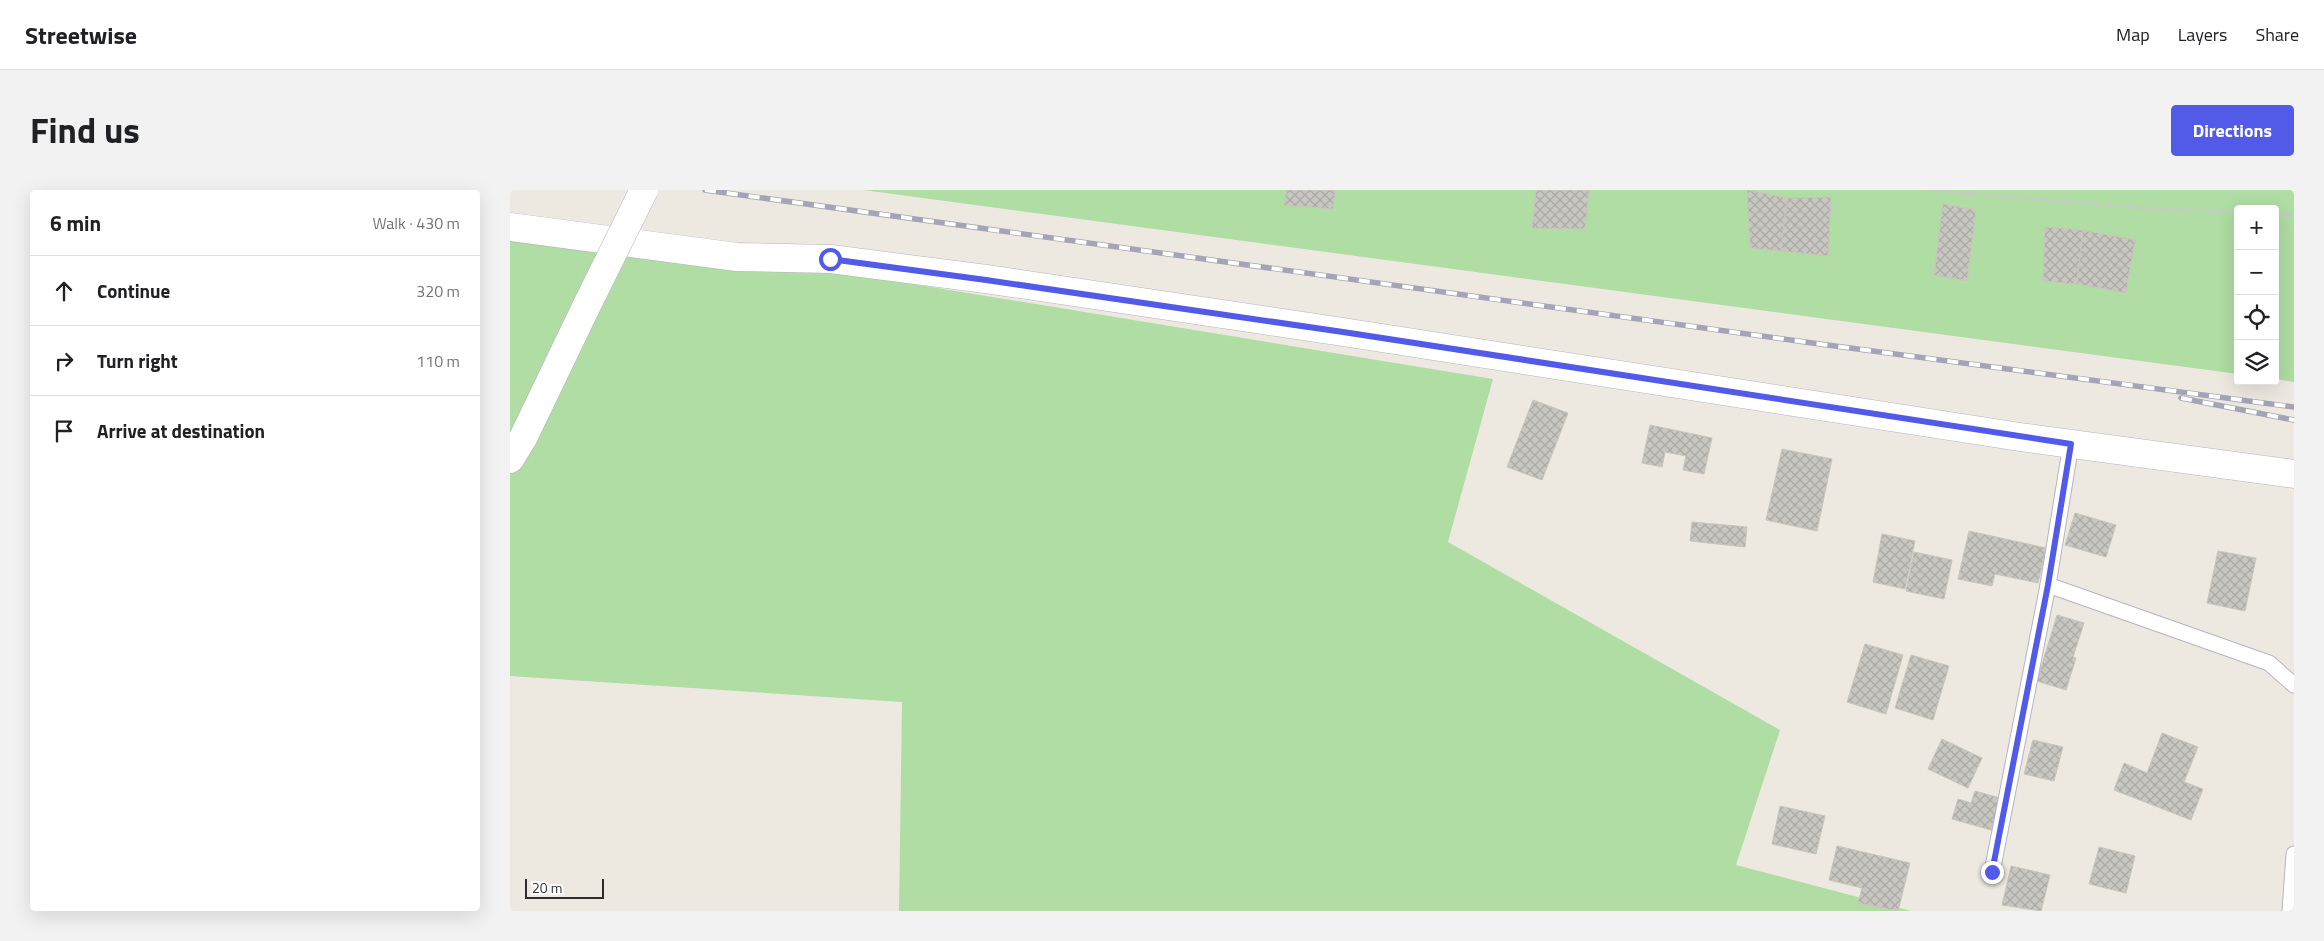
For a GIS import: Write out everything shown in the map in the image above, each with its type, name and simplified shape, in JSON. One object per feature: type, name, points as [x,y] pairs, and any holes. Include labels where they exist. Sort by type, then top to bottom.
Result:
[{"type":"street","points":[[510,459],[523,438],[644,190]]},
{"type":"street","points":[[510,227],[737,257],[830,259],[986,280],[2071,444],[2294,474]]},
{"type":"lane","points":[[1992,872],[2048,585],[2071,444]]},
{"type":"lane","points":[[2048,585],[2269,664],[2294,685]]},
{"type":"lane","points":[[2290,911],[2294,854]]},
{"type":"path","points":[[1927,190],[2156,209],[2234,212]]},
{"type":"path","points":[[2279,213],[2294,214]]},
{"type":"green space","points":[[863,190],[2294,190],[2294,382],[2279,380],[2279,205],[2234,205],[2234,373]]},
{"type":"green space","points":[[510,218],[1493,379],[1448,542],[1780,730],[1736,865],[1911,911],[899,911],[902,702],[510,676]]},
{"type":"building","points":[[1287,190],[1335,190],[1333,209],[1284,205]]},
{"type":"building","points":[[1536,190],[1589,190],[1585,229],[1532,228]]},
{"type":"building","points":[[1747,190],[1787,198],[1781,251],[1750,248]]},
{"type":"building","points":[[1831,197],[1828,256],[1781,251],[1787,198]]},
{"type":"building","points":[[1943,204],[1976,210],[1967,281],[1934,275]]},
{"type":"building","points":[[2045,227],[2083,230],[2077,284],[2043,281]]},
{"type":"building","points":[[2083,230],[2135,240],[2126,293],[2077,284]]},
{"type":"building","points":[[1533,400],[1568,413],[1542,480],[1507,467]]},
{"type":"building","points":[[1650,425],[1712,438],[1704,474],[1683,470],[1686,456],[1665,452],[1662,467],[1642,463]]},
{"type":"building","points":[[1782,449],[1832,459],[1817,531],[1766,520]]},
{"type":"building","points":[[2075,513],[2116,525],[2106,557],[2065,545]]},
{"type":"building","points":[[1692,522],[1747,527],[1745,547],[1690,541]]},
{"type":"building","points":[[1969,531],[2046,548],[2038,583],[1995,574],[1992,586],[1958,579]]},
{"type":"building","points":[[1882,534],[1915,541],[1905,589],[1873,582]]},
{"type":"building","points":[[2218,551],[2256,558],[2245,611],[2207,603]]},
{"type":"building","points":[[1914,552],[1952,560],[1944,599],[1906,591]]},
{"type":"building","points":[[2057,615],[2084,623],[2073,657],[2076,658],[2066,690],[2037,681]]},
{"type":"building","points":[[1865,644],[1903,655],[1886,714],[1847,702]]},
{"type":"building","points":[[1911,655],[1949,666],[1933,720],[1895,708]]},
{"type":"building","points":[[2162,733],[2198,747],[2184,782],[2203,789],[2191,820],[2114,790],[2124,763],[2147,773]]},
{"type":"building","points":[[1942,739],[1982,758],[1968,788],[1928,769]]},
{"type":"building","points":[[2033,740],[2063,747],[2054,781],[2024,774]]},
{"type":"building","points":[[1975,791],[2000,798],[1991,830],[1952,819],[1958,799],[1971,803]]},
{"type":"building","points":[[1780,806],[1825,816],[1816,854],[1772,844]]},
{"type":"building","points":[[1837,846],[1910,863],[1898,911],[1858,903],[1862,888],[1829,880]]},
{"type":"building","points":[[2099,847],[2135,856],[2126,893],[2089,884]]},
{"type":"building","points":[[2011,866],[2050,875],[2041,911],[2002,905]]},
{"type":"railway","points":[[705,190],[1805,342],[2294,407]]},
{"type":"railway","points":[[2181,398],[2294,420]]},
{"type":"route","points":[[830,259],[1343,332],[2071,444],[2048,585],[1992,872]]}]
